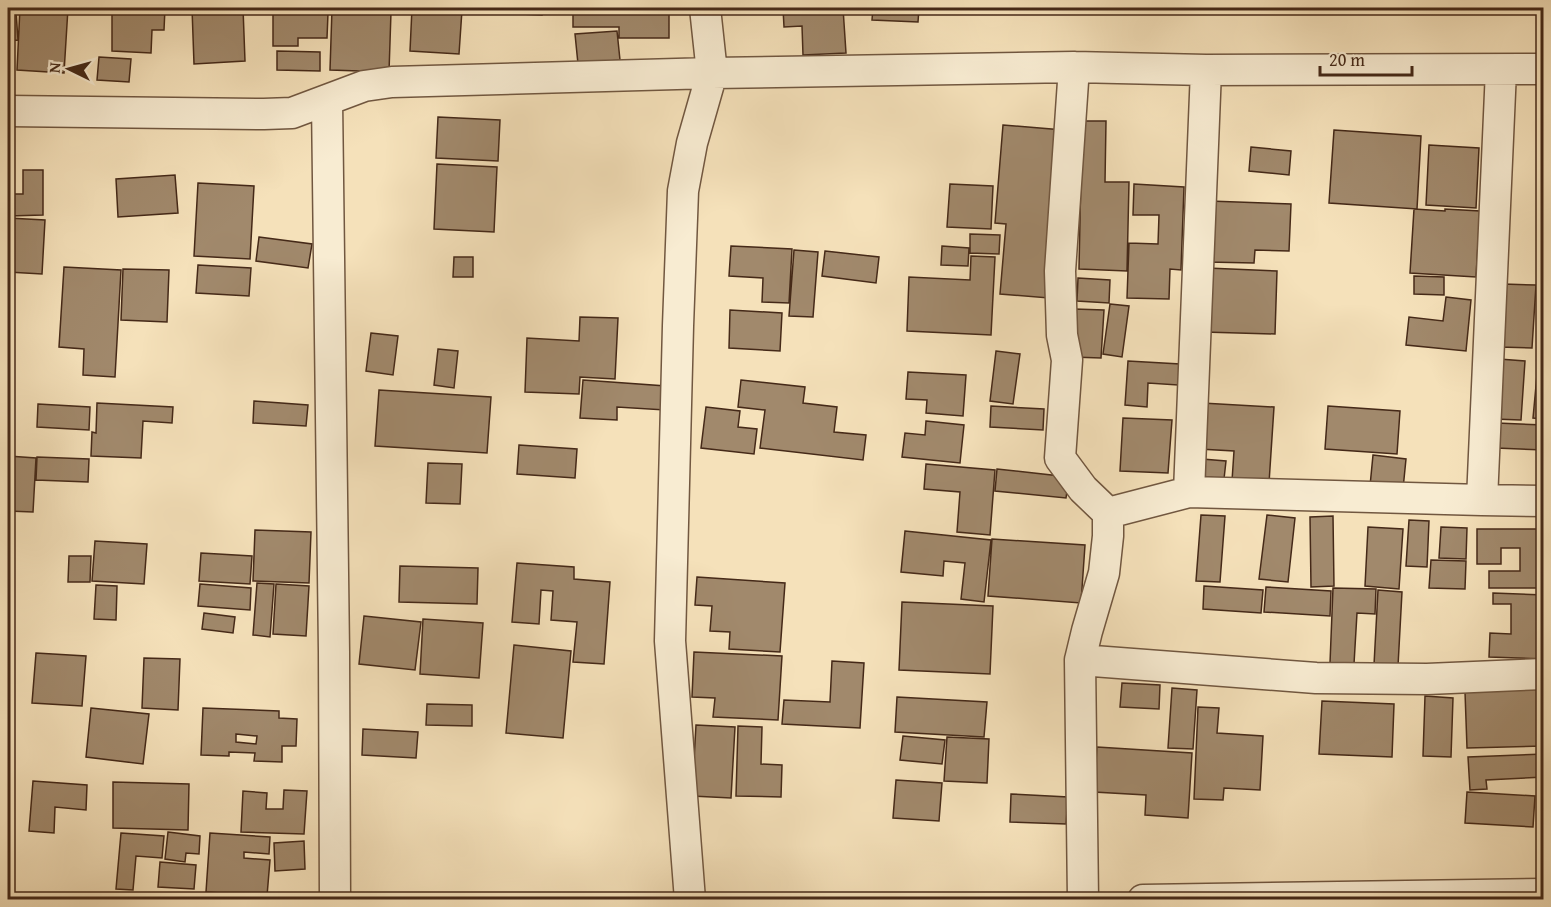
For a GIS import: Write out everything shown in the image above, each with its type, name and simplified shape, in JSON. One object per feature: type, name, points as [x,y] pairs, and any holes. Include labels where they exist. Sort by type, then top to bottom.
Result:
[{"type":"street","points":[[690,900],[670,641],[683,191],[692,143],[712,74],[705,8]]},
{"type":"street","points":[[1074,67],[1060,271],[1062,335],[1067,360],[1060,458],[1083,489],[1108,513],[1104,573],[1080,660],[1083,900]]},
{"type":"street","points":[[8,111],[292,113],[364,86],[392,82],[1074,67],[1206,70],[1544,69]]},
{"type":"street","points":[[1188,492],[1206,70]]},
{"type":"street","points":[[1482,500],[1501,70]]},
{"type":"street","points":[[327,100],[335,900]]},
{"type":"street","points":[[1108,513],[1188,492],[1544,501]]},
{"type":"street","points":[[1080,660],[1316,678],[1427,679],[1544,674]]},
{"type":"street","points":[[1143,900],[1544,894]]},
{"type":"building","points":[[20,8],[68,8],[64,73],[17,70]]},
{"type":"building","points":[[112,8],[165,8],[164,30],[152,30],[151,53],[112,51]]},
{"type":"building","points":[[192,8],[243,8],[245,61],[194,64]]},
{"type":"building","points":[[412,8],[462,10],[459,54],[410,51]]},
{"type":"building","points":[[468,8],[542,8],[542,15],[468,12]]},
{"type":"building","points":[[573,8],[669,8],[669,38],[619,38],[619,27],[573,27]]},
{"type":"building","points":[[783,8],[843,8],[846,53],[803,55],[802,26],[784,27]]},
{"type":"building","points":[[873,8],[919,8],[918,22],[872,20]]},
{"type":"building","points":[[332,9],[391,12],[389,72],[330,70]]},
{"type":"building","points":[[16,12],[18,40],[8,41],[8,13]]},
{"type":"building","points":[[273,13],[328,13],[327,38],[298,38],[298,46],[273,46]]},
{"type":"building","points":[[617,31],[620,60],[578,64],[575,34]]},
{"type":"building","points":[[277,51],[320,52],[320,71],[277,70]]},
{"type":"building","points":[[99,57],[131,59],[129,82],[97,80]]},
{"type":"building","points":[[438,117],[500,120],[498,161],[436,158]]},
{"type":"building","points":[[1082,121],[1106,121],[1105,182],[1129,182],[1127,271],[1079,269]]},
{"type":"building","points":[[1003,125],[1063,130],[1049,298],[1000,294],[1006,224],[995,223]]},
{"type":"building","points":[[1334,130],[1421,136],[1417,209],[1329,203]]},
{"type":"building","points":[[1429,145],[1479,148],[1476,208],[1426,205]]},
{"type":"building","points":[[1251,147],[1291,151],[1289,175],[1249,171]]},
{"type":"building","points":[[437,164],[497,167],[494,232],[434,229]]},
{"type":"building","points":[[23,170],[43,170],[43,215],[8,216],[8,194],[23,194]]},
{"type":"building","points":[[175,175],[178,213],[118,217],[116,179]]},
{"type":"building","points":[[198,183],[254,186],[250,259],[194,256]]},
{"type":"building","points":[[950,184],[993,186],[991,229],[947,227]]},
{"type":"building","points":[[1134,184],[1184,187],[1181,270],[1170,269],[1169,299],[1127,298],[1129,243],[1158,244],[1159,215],[1133,215]]},
{"type":"building","points":[[1209,201],[1291,204],[1289,251],[1255,250],[1254,263],[1207,262]]},
{"type":"building","points":[[1414,209],[1480,211],[1476,277],[1410,273]]},
{"type":"building","points":[[8,218],[45,220],[42,274],[8,272]]},
{"type":"building","points":[[970,234],[1000,235],[999,254],[970,253]]},
{"type":"building","points":[[259,237],[312,244],[308,268],[256,261]]},
{"type":"building","points":[[731,246],[792,249],[789,303],[762,302],[763,278],[729,276]]},
{"type":"building","points":[[942,246],[969,248],[968,266],[941,265]]},
{"type":"building","points":[[794,250],[818,252],[813,317],[789,316]]},
{"type":"building","points":[[825,251],[879,257],[876,283],[822,276]]},
{"type":"building","points":[[971,256],[995,257],[991,335],[907,331],[909,277],[970,280]]},
{"type":"building","points":[[454,257],[473,257],[473,277],[453,277]]},
{"type":"building","points":[[198,265],[251,268],[249,296],[196,293]]},
{"type":"building","points":[[64,267],[121,270],[115,377],[83,375],[84,349],[59,347]]},
{"type":"building","points":[[1207,268],[1277,271],[1275,334],[1204,332]]},
{"type":"building","points":[[123,269],[169,270],[167,322],[121,320]]},
{"type":"building","points":[[1414,276],[1444,277],[1444,295],[1414,294]]},
{"type":"building","points":[[1078,278],[1110,280],[1109,303],[1077,301]]},
{"type":"building","points":[[1503,284],[1536,285],[1532,348],[1499,347]]},
{"type":"building","points":[[1446,297],[1471,300],[1466,351],[1406,345],[1409,317],[1443,321]]},
{"type":"building","points":[[1110,304],[1129,306],[1122,357],[1103,354]]},
{"type":"building","points":[[1074,309],[1104,310],[1101,358],[1072,357]]},
{"type":"building","points":[[730,310],[782,313],[780,351],[729,348]]},
{"type":"building","points":[[580,317],[618,318],[615,379],[580,377],[579,394],[525,392],[527,338],[579,341]]},
{"type":"building","points":[[371,333],[398,336],[393,375],[366,371]]},
{"type":"building","points":[[438,349],[458,351],[454,388],[434,385]]},
{"type":"building","points":[[996,351],[1020,354],[1013,404],[990,401]]},
{"type":"building","points":[[1499,359],[1525,361],[1521,420],[1494,419]]},
{"type":"building","points":[[1128,361],[1180,364],[1178,385],[1148,383],[1147,407],[1125,405]]},
{"type":"building","points":[[1538,364],[1544,365],[1544,419],[1533,418]]},
{"type":"building","points":[[908,372],[966,375],[963,416],[926,413],[927,400],[906,399]]},
{"type":"building","points":[[583,380],[666,386],[665,410],[617,407],[617,420],[580,418]]},
{"type":"building","points":[[741,380],[805,387],[803,403],[837,407],[834,432],[866,435],[863,460],[760,448],[765,410],[738,407]]},
{"type":"building","points":[[379,390],[491,397],[487,453],[375,446]]},
{"type":"building","points":[[254,401],[308,405],[306,426],[253,423]]},
{"type":"building","points":[[97,403],[173,407],[172,423],[143,421],[141,458],[91,456],[92,432],[96,433]]},
{"type":"building","points":[[1202,403],[1274,407],[1269,483],[1232,481],[1234,451],[1199,449]]},
{"type":"building","points":[[38,404],[90,407],[89,430],[37,427]]},
{"type":"building","points":[[991,406],[1044,409],[1043,430],[990,427]]},
{"type":"building","points":[[1328,406],[1400,411],[1397,454],[1325,449]]},
{"type":"building","points":[[706,407],[740,411],[738,427],[757,429],[754,454],[701,448]]},
{"type":"building","points":[[1123,418],[1172,420],[1168,473],[1120,471]]},
{"type":"building","points":[[926,421],[964,425],[960,463],[902,457],[905,433],[925,435]]},
{"type":"building","points":[[1497,423],[1544,425],[1544,450],[1496,448]]},
{"type":"building","points":[[519,445],[577,449],[575,478],[517,474]]},
{"type":"building","points":[[1373,455],[1406,459],[1403,489],[1370,486]]},
{"type":"building","points":[[8,456],[36,458],[33,512],[8,511]]},
{"type":"building","points":[[37,457],[89,459],[88,482],[36,480]]},
{"type":"building","points":[[1202,459],[1226,461],[1224,479],[1201,476]]},
{"type":"building","points":[[428,463],[462,464],[460,504],[426,503]]},
{"type":"building","points":[[926,464],[995,470],[990,535],[957,532],[960,492],[924,489]]},
{"type":"building","points":[[997,469],[1069,477],[1066,498],[995,491]]},
{"type":"building","points":[[1201,515],[1225,516],[1220,582],[1196,581]]},
{"type":"building","points":[[1267,515],[1295,518],[1288,582],[1259,579]]},
{"type":"building","points":[[1333,516],[1334,586],[1311,587],[1310,517]]},
{"type":"building","points":[[1409,520],[1429,521],[1427,567],[1406,566]]},
{"type":"building","points":[[1368,527],[1403,529],[1399,589],[1365,586]]},
{"type":"building","points":[[1441,527],[1467,528],[1466,559],[1439,558]]},
{"type":"building","points":[[1477,529],[1538,529],[1538,588],[1489,588],[1489,571],[1520,571],[1520,548],[1501,548],[1501,564],[1477,564]]},
{"type":"building","points":[[255,530],[311,532],[309,583],[253,581]]},
{"type":"building","points":[[905,531],[991,540],[984,602],[961,599],[965,563],[944,561],[943,576],[901,572]]},
{"type":"building","points":[[8,533],[11,533],[8,582]]},
{"type":"building","points":[[1542,538],[1544,538],[1544,586],[1541,586]]},
{"type":"building","points":[[992,539],[1085,545],[1081,603],[988,596]]},
{"type":"building","points":[[95,541],[147,544],[144,584],[92,581]]},
{"type":"building","points":[[201,553],[252,556],[250,584],[199,581]]},
{"type":"building","points":[[69,556],[91,556],[90,582],[68,582]]},
{"type":"building","points":[[1431,560],[1466,561],[1465,589],[1429,588]]},
{"type":"building","points":[[517,563],[574,567],[574,579],[610,582],[604,664],[573,662],[577,622],[551,620],[553,591],[541,590],[539,624],[512,622]]},
{"type":"building","points":[[400,566],[478,568],[477,604],[399,602]]},
{"type":"building","points":[[697,577],[785,583],[780,652],[729,649],[730,632],[710,631],[712,606],[695,605]]},
{"type":"building","points":[[257,583],[274,584],[270,637],[253,635]]},
{"type":"building","points":[[200,584],[251,588],[250,610],[198,606]]},
{"type":"building","points":[[276,584],[309,586],[306,636],[273,634]]},
{"type":"building","points":[[96,585],[117,586],[116,620],[94,619]]},
{"type":"building","points":[[1204,586],[1263,590],[1261,613],[1203,609]]},
{"type":"building","points":[[1266,587],[1331,591],[1330,616],[1264,612]]},
{"type":"building","points":[[1333,588],[1376,589],[1375,614],[1357,613],[1354,664],[1330,663]]},
{"type":"building","points":[[1378,590],[1402,592],[1398,666],[1374,665]]},
{"type":"building","points":[[8,592],[10,629],[8,629]]},
{"type":"building","points":[[1493,593],[1544,595],[1544,659],[1489,657],[1490,633],[1511,634],[1511,604],[1493,604]]},
{"type":"building","points":[[902,602],[993,606],[990,674],[899,670]]},
{"type":"building","points":[[204,613],[235,617],[233,633],[202,629]]},
{"type":"building","points":[[364,616],[421,622],[415,670],[359,664]]},
{"type":"building","points":[[423,619],[483,623],[479,678],[420,674]]},
{"type":"building","points":[[514,645],[571,651],[563,738],[506,733]]},
{"type":"building","points":[[694,652],[782,656],[778,720],[713,717],[715,698],[692,697]]},
{"type":"building","points":[[36,653],[86,656],[82,706],[32,703]]},
{"type":"building","points":[[8,657],[14,657],[12,692],[8,691]]},
{"type":"building","points":[[144,658],[180,659],[178,710],[142,708]]},
{"type":"building","points":[[832,661],[864,663],[860,728],[782,724],[784,700],[830,702]]},
{"type":"building","points":[[1122,683],[1160,685],[1159,709],[1120,707]]},
{"type":"building","points":[[1172,688],[1197,690],[1193,749],[1168,748]]},
{"type":"building","points":[[1540,689],[1542,746],[1467,748],[1465,692]]},
{"type":"building","points":[[1425,696],[1453,698],[1451,757],[1423,756]]},
{"type":"building","points":[[897,697],[987,702],[984,737],[895,732]]},
{"type":"building","points":[[1322,701],[1394,704],[1392,757],[1319,754]]},
{"type":"building","points":[[427,704],[472,705],[472,726],[426,725]]},
{"type":"building","points":[[1198,707],[1219,708],[1217,733],[1263,736],[1260,790],[1224,788],[1223,800],[1194,799]]},
{"type":"building","points":[[91,708],[149,714],[143,764],[86,757]]},
{"type":"building","points":[[203,708],[279,711],[279,718],[297,719],[296,746],[282,746],[282,762],[254,761],[255,753],[229,752],[229,756],[201,755]],"holes":[[[236,734],[257,736],[256,744],[236,742]]]},
{"type":"building","points":[[696,725],[735,727],[731,798],[692,796]]},
{"type":"building","points":[[738,726],[762,727],[761,764],[782,765],[781,797],[736,796]]},
{"type":"building","points":[[363,729],[418,732],[416,758],[362,755]]},
{"type":"building","points":[[903,736],[945,740],[942,764],[900,760]]},
{"type":"building","points":[[947,737],[989,739],[987,783],[944,781]]},
{"type":"building","points":[[1097,747],[1192,753],[1188,818],[1145,815],[1146,795],[1094,792]]},
{"type":"building","points":[[1544,754],[1544,777],[1486,780],[1487,789],[1470,790],[1468,757]]},
{"type":"building","points":[[896,780],[942,783],[939,821],[893,818]]},
{"type":"building","points":[[33,781],[87,785],[86,810],[55,807],[54,833],[29,831]]},
{"type":"building","points":[[113,782],[189,784],[188,830],[113,828]]},
{"type":"building","points":[[284,790],[307,791],[304,834],[241,832],[243,791],[267,793],[266,809],[283,809]]},
{"type":"building","points":[[1467,792],[1535,796],[1533,827],[1465,823]]},
{"type":"building","points":[[1538,792],[1544,792],[1544,821],[1537,821]]},
{"type":"building","points":[[1011,794],[1068,797],[1066,824],[1010,822]]},
{"type":"building","points":[[168,832],[200,836],[199,854],[186,853],[185,862],[165,859]]},
{"type":"building","points":[[121,833],[164,836],[162,858],[136,856],[133,890],[116,889]]},
{"type":"building","points":[[210,833],[270,837],[269,854],[244,852],[244,858],[270,860],[267,896],[206,892]]},
{"type":"building","points":[[304,841],[305,869],[275,871],[274,843]]},
{"type":"building","points":[[160,862],[196,865],[194,889],[158,887]]}]
